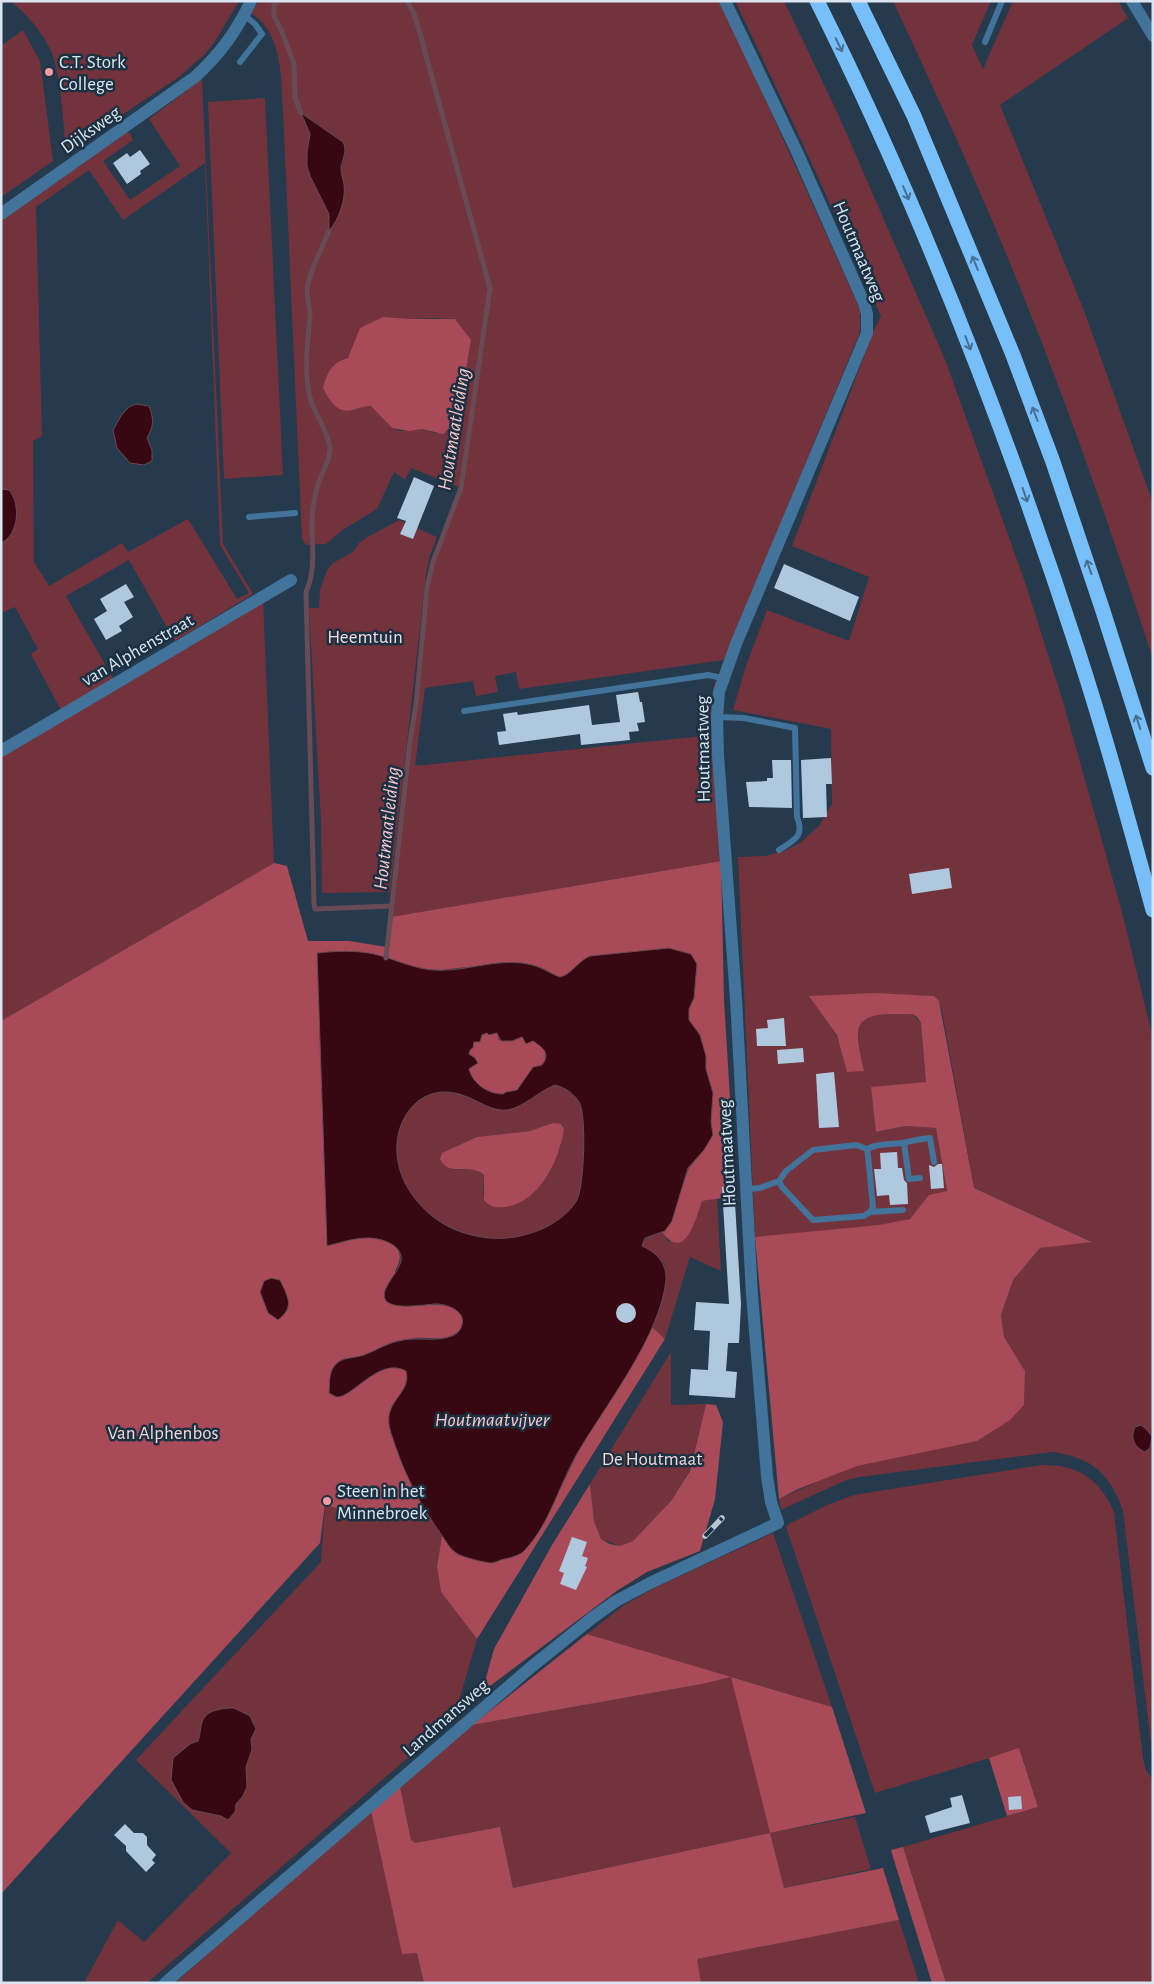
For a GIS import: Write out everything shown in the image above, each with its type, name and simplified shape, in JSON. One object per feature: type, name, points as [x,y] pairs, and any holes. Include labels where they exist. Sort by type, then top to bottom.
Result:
[{"type":"highway","points":[[817,1],[879,132],[943,280],[1021,483],[1077,648],[1115,773],[1153,910]]},
{"type":"highway","points":[[858,1],[914,116],[1013,356],[1056,472],[1153,768]]},
{"type":"street","name":"Dijksweg","points":[[1,214],[195,77],[216,57],[232,37],[251,1]]},
{"type":"street","name":"Houtmaatweg","points":[[725,1],[797,152],[864,303],[868,325],[867,333],[722,678],[717,717],[761,1417],[771,1502],[778,1523]]},
{"type":"street","points":[[1132,1],[1153,36]]},
{"type":"street","name":"van Alphenstraat","points":[[1,751],[291,580]]},
{"type":"street","name":"Landmansweg","points":[[165,1983],[530,1668],[592,1618],[616,1601],[650,1583],[778,1523]]},
{"type":"lane","points":[[985,42],[1002,1]]},
{"type":"lane","points":[[240,62],[262,34],[255,24],[244,16]]},
{"type":"lane","points":[[249,517],[295,513]]},
{"type":"lane","points":[[464,711],[708,675],[722,678]]},
{"type":"lane","points":[[717,717],[744,718],[795,728],[797,817],[801,827],[798,836],[779,850]]},
{"type":"lane","points":[[867,1150],[876,1144],[904,1143],[911,1140],[930,1138],[934,1162]]},
{"type":"lane","points":[[904,1143],[909,1179],[920,1178]]},
{"type":"lane","points":[[746,1189],[760,1188],[779,1182],[786,1170],[814,1150],[856,1145],[867,1150]]},
{"type":"lane","points":[[779,1182],[813,1220],[864,1216],[870,1212],[873,1206],[867,1150]]},
{"type":"lane","points":[[870,1212],[903,1210]]},
{"type":"green space","points":[[10,1],[239,1],[214,43],[205,54],[179,77],[66,152],[59,84],[53,55],[37,29],[24,13]]},
{"type":"green space","points":[[259,1],[719,1],[860,310],[860,332],[724,660],[519,689],[516,672],[495,676],[498,692],[476,696],[473,681],[425,688],[415,766],[712,735],[710,715],[715,681],[717,681],[721,861],[391,917],[410,741],[416,705],[427,587],[433,562],[461,488],[411,468],[405,480],[394,472],[377,509],[344,529],[326,544],[306,545],[302,539],[280,71],[275,44],[269,32],[251,13]],"holes":[[[301,114],[343,142],[345,154],[341,172],[344,184],[330,231],[329,214],[310,176],[307,152],[310,134]],[[410,319],[455,319],[462,387],[459,408],[448,431],[435,433],[422,429],[400,431],[392,428],[371,406],[362,406],[352,410],[341,360],[348,358]]]},
{"type":"green space","points":[[735,1],[784,1],[838,114],[946,362],[1026,585],[1064,705],[1122,912],[1153,1038],[1153,1760],[1123,1511],[1118,1498],[1105,1477],[1089,1463],[1079,1458],[1053,1452],[859,1477],[844,1481],[781,1510],[779,1499],[838,1472],[1024,1405],[1025,1371],[1004,1337],[1001,1315],[1013,1280],[1040,1248],[1091,1241],[974,1188],[942,1011],[935,998],[922,995],[824,1017],[833,1028],[844,1051],[864,1071],[858,1036],[859,1027],[863,1021],[878,1015],[912,1014],[921,1023],[926,1082],[877,1132],[905,1126],[936,1128],[947,1192],[931,1197],[926,1200],[913,1216],[893,1224],[755,1237],[738,857],[766,856],[784,851],[800,843],[819,826],[832,804],[831,729],[733,710],[745,669],[767,610],[849,641],[869,577],[792,546],[881,316],[796,129]]},
{"type":"green space","points":[[893,1],[991,1],[972,45],[983,69],[1013,1],[1118,1],[1128,18],[1000,105],[1083,308],[1153,503],[1153,659],[1089,471],[1037,331],[974,178]]},
{"type":"green space","points":[[23,30],[40,61],[53,161],[1,197],[1,46]]},
{"type":"green space","points":[[202,79],[223,544],[253,594],[175,641],[129,560],[66,596],[114,680],[62,712],[31,654],[38,649],[15,607],[1,613],[1,543],[6,540],[16,508],[13,496],[9,490],[1,489],[1,221],[126,133],[130,133],[133,140],[103,161],[130,200],[180,166],[149,119]],"holes":[[[205,163],[220,545],[249,593],[237,599],[188,519],[128,552],[122,543],[49,586],[34,562],[33,441],[42,436],[36,207],[89,170],[123,220]]]},
{"type":"green space","points":[[265,98],[283,475],[224,479],[208,102]]},
{"type":"green space","points":[[383,317],[455,319],[471,340],[458,406],[449,428],[443,434],[422,429],[409,431],[392,428],[371,406],[347,411],[342,410],[334,405],[323,388],[326,378],[334,365],[348,358],[360,328]]},
{"type":"green space","name":"Heemtuin","points":[[399,520],[437,537],[430,555],[426,574],[390,892],[322,893],[321,821],[309,608],[319,608],[320,590],[327,570],[333,563],[353,552],[359,543],[366,538]]},
{"type":"green space","points":[[263,599],[274,863],[1,1021],[1,755]]},
{"type":"green space","name":"Van Alphenbos","points":[[721,861],[724,1000],[736,1196],[702,1201],[693,1227],[683,1241],[677,1243],[670,1240],[662,1232],[665,1231],[689,1168],[704,1150],[713,1134],[711,1122],[713,1093],[706,1069],[706,1056],[700,1035],[689,1020],[689,1009],[694,998],[695,983],[584,959],[567,975],[559,977],[540,967],[510,962],[441,970],[425,969],[353,952],[317,953],[327,1246],[367,1237],[391,1243],[397,1248],[399,1254],[399,1262],[395,1271],[418,1306],[453,1307],[461,1315],[461,1328],[450,1336],[416,1338],[393,1342],[362,1356],[339,1361],[333,1368],[331,1376],[329,1393],[336,1397],[350,1392],[376,1373],[386,1369],[397,1368],[407,1371],[408,1378],[400,1394],[390,1432],[424,1509],[399,1514],[374,1515],[349,1512],[325,1504],[320,1543],[1,1894],[1,1021],[274,863],[287,866],[308,941],[349,941],[387,947],[391,917]]},
{"type":"green space","points":[[875,993],[934,996],[939,1001],[974,1188],[1092,1242],[1040,1248],[1013,1280],[1001,1315],[1004,1337],[1025,1371],[1024,1405],[1010,1420],[977,1441],[857,1466],[798,1489],[779,1499],[755,1237],[879,1225],[910,1219],[929,1195],[947,1191],[936,1128],[905,1126],[876,1132],[871,1087],[926,1082],[921,1023],[917,1017],[912,1014],[887,1014],[870,1017],[863,1021],[859,1027],[858,1036],[864,1071],[847,1072],[837,1035],[809,996]]},
{"type":"green space","points":[[487,1033],[489,1035],[497,1033],[499,1040],[512,1041],[522,1037],[543,1048],[546,1057],[545,1062],[532,1071],[517,1091],[504,1094],[492,1092],[477,1084],[470,1074],[468,1069],[478,1063],[469,1054],[474,1042],[480,1041],[482,1035]]},
{"type":"green space","points":[[555,1085],[569,1091],[579,1102],[583,1121],[584,1151],[579,1192],[577,1200],[561,1218],[550,1225],[526,1234],[514,1237],[490,1238],[455,1229],[436,1218],[419,1203],[403,1178],[397,1153],[400,1128],[409,1110],[416,1103],[432,1094],[451,1092],[496,1109],[508,1109],[520,1105]],"holes":[[[541,1128],[562,1144],[543,1181],[533,1194],[483,1195],[484,1175],[474,1169],[455,1170],[441,1154],[477,1137]]]},
{"type":"green space","points":[[553,1123],[561,1124],[564,1129],[558,1153],[546,1178],[537,1189],[528,1198],[516,1204],[498,1207],[489,1204],[484,1200],[484,1175],[478,1171],[449,1168],[440,1159],[442,1153],[477,1137],[530,1131]]},
{"type":"green space","points":[[717,1199],[721,1271],[690,1257],[665,1339],[652,1327],[664,1288],[664,1263],[642,1246],[643,1243],[647,1238],[662,1232],[669,1242],[692,1230],[702,1201]]},
{"type":"green space","points":[[652,1327],[665,1339],[477,1639],[441,1592],[437,1567],[442,1535],[448,1545],[458,1555],[490,1563],[524,1551],[548,1514],[579,1450]]},
{"type":"green space","name":"De Houtmaat","points":[[671,1352],[671,1405],[706,1404],[690,1470],[671,1501],[633,1541],[620,1546],[601,1539],[594,1521],[590,1484]]},
{"type":"green space","points":[[706,1404],[716,1405],[723,1422],[715,1499],[700,1551],[647,1572],[618,1590],[482,1692],[494,1649],[552,1545],[590,1484],[594,1521],[601,1539],[610,1544],[620,1546],[633,1541],[671,1501],[690,1471]]},
{"type":"green space","points":[[1041,1465],[1066,1467],[1086,1476],[1102,1491],[1114,1512],[1143,1759],[1146,1770],[1153,1780],[1153,1983],[946,1983],[903,1847],[1038,1807],[1019,1749],[875,1793],[786,1527],[827,1505],[854,1495]]},
{"type":"green space","points":[[325,1504],[349,1512],[374,1515],[399,1514],[424,1509],[442,1535],[437,1567],[441,1592],[477,1639],[454,1718],[147,1983],[84,1983],[118,1920],[144,1942],[231,1853],[136,1760],[321,1562]],"holes":[[[204,1718],[254,1723],[256,1728],[251,1739],[252,1750],[246,1767],[247,1779],[243,1796],[236,1804],[235,1812],[221,1816],[192,1810],[171,1780],[172,1773],[190,1744],[198,1741]]]},
{"type":"green space","points":[[773,1533],[832,1707],[732,1677],[770,1833],[513,1888],[500,1827],[415,1843],[411,1840],[400,1786],[472,1725],[702,1684],[730,1677],[587,1634],[623,1606],[654,1588]]},
{"type":"green space","points":[[587,1634],[832,1707],[866,1813],[770,1833],[731,1677],[702,1684],[472,1725]]},
{"type":"green space","points":[[1019,1748],[1038,1807],[1007,1816],[989,1758]]},
{"type":"green space","points":[[400,1786],[411,1840],[415,1843],[500,1827],[513,1888],[770,1833],[784,1888],[883,1868],[899,1920],[697,1959],[701,1983],[424,1983],[417,1953],[402,1954],[371,1811]]},
{"type":"green space","points":[[371,1811],[402,1953],[417,1953],[424,1983],[175,1983]]},
{"type":"green space","points":[[855,1817],[871,1869],[784,1888],[770,1833]]},
{"type":"green space","points":[[903,1847],[946,1983],[932,1983],[891,1850]]},
{"type":"green space","points":[[899,1920],[919,1983],[701,1983],[696,1959]]},
{"type":"water","points":[[301,113],[343,142],[344,145],[345,152],[341,168],[344,184],[343,203],[339,215],[329,231],[329,214],[307,166],[310,134]]},
{"type":"water","points":[[136,404],[149,406],[152,415],[152,426],[147,438],[152,450],[152,461],[144,465],[130,463],[117,448],[113,430],[125,411]]},
{"type":"water","points":[[1,489],[9,490],[13,496],[16,519],[12,533],[1,543]]},
{"type":"water","name":"Houtmaatvijver","points":[[669,948],[691,954],[697,964],[694,998],[689,1009],[689,1020],[700,1035],[706,1056],[706,1069],[713,1093],[711,1122],[713,1135],[704,1150],[688,1168],[672,1221],[665,1231],[645,1238],[642,1246],[652,1251],[660,1259],[666,1274],[662,1301],[655,1322],[644,1344],[619,1388],[581,1447],[549,1513],[534,1539],[520,1554],[488,1563],[460,1555],[450,1548],[425,1511],[406,1473],[395,1446],[389,1422],[392,1405],[405,1387],[406,1371],[396,1368],[386,1369],[376,1373],[342,1396],[336,1397],[329,1393],[333,1367],[339,1362],[364,1355],[398,1341],[441,1339],[452,1336],[460,1330],[462,1320],[455,1309],[445,1305],[402,1306],[387,1302],[384,1296],[386,1288],[401,1261],[400,1252],[393,1245],[377,1239],[361,1238],[327,1246],[317,953],[346,951],[367,953],[419,968],[438,970],[515,962],[537,966],[560,977],[590,956]],"holes":[[[487,1033],[489,1035],[497,1033],[501,1041],[512,1041],[522,1037],[526,1044],[533,1041],[545,1051],[545,1061],[542,1065],[533,1067],[517,1090],[497,1094],[478,1084],[471,1074],[469,1069],[478,1063],[469,1054],[470,1050],[473,1048],[474,1042],[480,1042],[482,1035]],[[555,1085],[569,1091],[579,1102],[584,1135],[583,1166],[577,1200],[561,1218],[550,1225],[526,1234],[514,1237],[490,1238],[466,1234],[445,1225],[418,1203],[403,1178],[397,1153],[400,1128],[409,1110],[416,1103],[432,1094],[451,1092],[496,1109],[508,1110],[520,1106]]]},
{"type":"water","points":[[271,1278],[280,1280],[288,1301],[287,1311],[278,1320],[268,1313],[260,1292],[264,1281]]},
{"type":"water","points":[[1141,1425],[1152,1436],[1150,1448],[1145,1452],[1136,1445],[1133,1438],[1135,1427]]},
{"type":"water","points":[[234,1708],[250,1716],[256,1729],[251,1739],[252,1750],[246,1767],[247,1787],[243,1796],[236,1804],[235,1812],[228,1820],[221,1816],[192,1810],[183,1802],[171,1780],[173,1758],[190,1744],[198,1741],[204,1718],[214,1711]]},
{"type":"building","points":[[140,150],[150,164],[140,171],[141,174],[127,184],[113,163],[127,153],[130,157]]},
{"type":"building","points":[[414,477],[434,486],[413,539],[400,534],[406,521],[397,518]]},
{"type":"building","points":[[784,564],[859,597],[850,621],[774,588]]},
{"type":"building","points":[[126,584],[134,597],[124,602],[133,617],[119,626],[122,631],[106,640],[94,619],[107,611],[100,599]]},
{"type":"building","points":[[638,692],[640,702],[642,702],[645,722],[637,723],[639,731],[629,732],[630,740],[581,745],[580,734],[499,745],[497,732],[506,731],[503,714],[517,712],[518,715],[589,705],[592,725],[620,722],[616,695]]},
{"type":"building","points":[[831,758],[832,784],[826,784],[827,817],[803,818],[801,760]]},
{"type":"building","points":[[772,760],[791,760],[792,808],[749,807],[746,782],[767,781],[767,778],[773,778]]},
{"type":"building","points":[[949,868],[952,888],[912,894],[909,874]]},
{"type":"building","points":[[784,1018],[786,1046],[757,1046],[756,1029],[768,1028],[767,1020]]},
{"type":"building","points":[[803,1048],[804,1062],[778,1064],[777,1050]]},
{"type":"building","points":[[834,1072],[839,1127],[819,1128],[816,1074]]},
{"type":"building","points":[[897,1152],[898,1168],[902,1168],[904,1180],[907,1183],[908,1204],[890,1205],[889,1195],[877,1196],[874,1169],[881,1169],[880,1153]]},
{"type":"building","points":[[942,1164],[944,1188],[931,1189],[929,1165],[934,1167]]},
{"type":"building","points":[[734,1186],[741,1304],[739,1343],[728,1343],[726,1371],[737,1372],[735,1398],[689,1395],[691,1369],[708,1370],[710,1331],[694,1330],[696,1302],[729,1304],[722,1187]]},
{"type":"building","points":[[622,1303],[630,1303],[636,1309],[636,1317],[630,1323],[622,1323],[616,1317],[616,1309]]},
{"type":"building","points":[[572,1537],[587,1542],[582,1556],[588,1558],[585,1566],[587,1567],[576,1590],[560,1584],[564,1573],[559,1571]]},
{"type":"building","points":[[962,1795],[970,1823],[930,1833],[925,1816],[952,1807],[950,1798]]},
{"type":"building","points":[[1021,1796],[1022,1809],[1009,1810],[1008,1797]]},
{"type":"building","points":[[125,1824],[134,1833],[143,1833],[147,1837],[147,1845],[156,1855],[152,1860],[155,1863],[146,1872],[126,1851],[126,1846],[114,1835]]},
{"type":"waterway","points":[[279,1],[274,5],[274,16],[294,64],[295,98],[301,113]]},
{"type":"waterway","name":"Houtmaatleiding","points":[[386,958],[410,741],[416,705],[427,587],[433,562],[461,488],[490,288],[419,30],[407,1]]},
{"type":"waterway","points":[[329,231],[312,271],[307,292],[310,314],[307,344],[309,394],[327,436],[330,448],[329,457],[318,484],[314,501],[312,565],[306,592],[314,904],[315,909],[392,906]]},
{"type":"railway","points":[[705,1536],[722,1518]]},
{"type":"place","name":"C.T. Stork College","points":[[49,72]]},
{"type":"place","name":"Steen in het Minnebroek","points":[[327,1501]]}]
